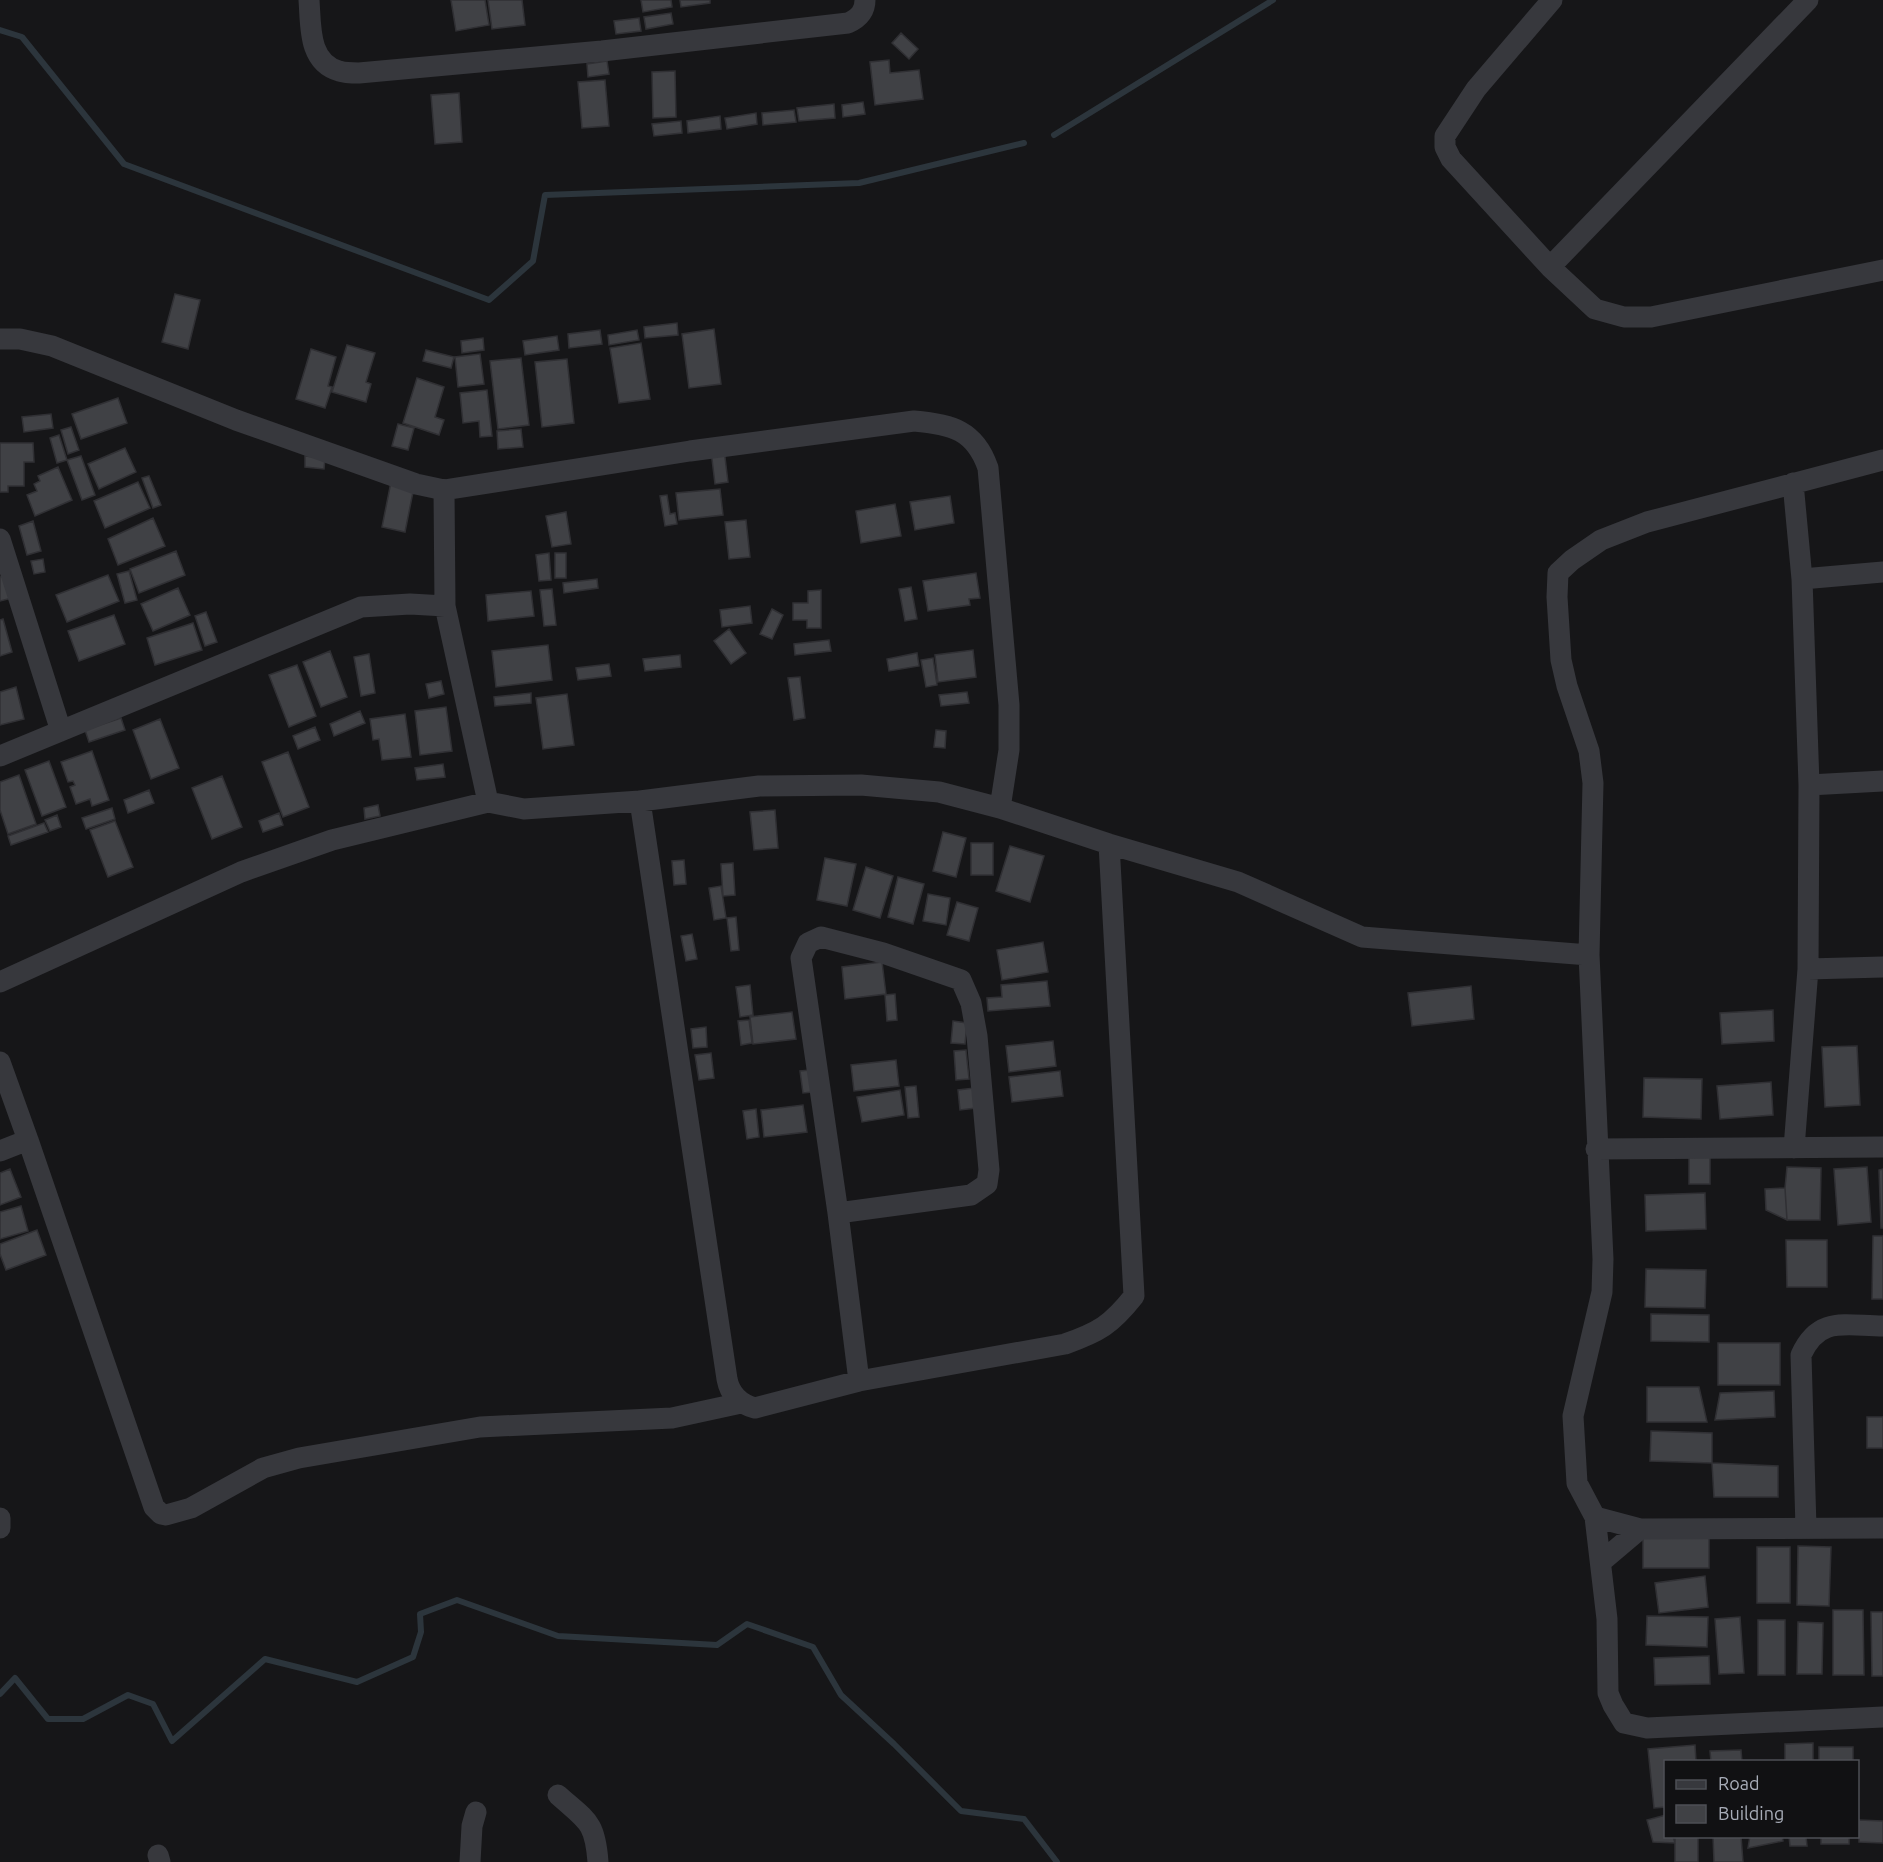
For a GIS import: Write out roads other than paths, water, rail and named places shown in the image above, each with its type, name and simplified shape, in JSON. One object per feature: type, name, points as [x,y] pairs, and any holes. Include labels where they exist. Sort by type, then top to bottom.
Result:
[{"type":"street","points":[[309,0],[314,46],[321,61],[339,71],[359,73],[590,52],[848,23],[857,19],[863,12],[865,0]]},
{"type":"street","points":[[1552,0],[1469,98],[1444,141],[1451,159],[1550,267],[1595,309],[1624,317],[1651,317],[1883,270]]},
{"type":"street","points":[[1550,267],[1808,0]]},
{"type":"street","points":[[0,339],[20,339],[52,346],[236,420],[416,484],[444,490],[690,451],[914,421],[934,422],[963,432],[976,442],[988,468],[1009,705],[1009,750],[1000,808]]},
{"type":"street","points":[[1883,460],[1647,522],[1601,540],[1558,573],[1557,597],[1561,660],[1567,686],[1589,751],[1593,783],[1589,955],[1602,1292],[1573,1416],[1577,1483],[1595,1516],[1601,1562],[1607,1619],[1608,1693],[1624,1723],[1647,1728],[1883,1718]]},
{"type":"street","points":[[1793,483],[1802,579],[1809,785],[1808,969],[1794,1148]]},
{"type":"street","points":[[444,490],[445,606],[488,802]]},
{"type":"street","points":[[0,539],[61,731]]},
{"type":"street","points":[[1802,579],[1883,572]]},
{"type":"street","points":[[0,756],[361,607],[410,604],[445,606]]},
{"type":"street","points":[[1809,785],[1883,781]]},
{"type":"street","points":[[0,982],[241,872],[332,840],[488,802],[524,809],[640,801],[759,786],[861,785],[939,792],[1000,808],[1109,844],[1238,882],[1362,937],[1589,955]]},
{"type":"street","points":[[640,801],[727,1379],[733,1395],[741,1403],[755,1408],[859,1381],[1065,1344],[1095,1334],[1118,1316],[1134,1296],[1109,844]]},
{"type":"street","points":[[838,1213],[971,1195],[987,1184],[989,1170],[976,1036],[971,1003],[962,980],[883,953],[821,937],[808,943],[801,958],[838,1213],[859,1381]]},
{"type":"street","points":[[1808,969],[1883,967]]},
{"type":"street","points":[[0,1062],[154,1507],[161,1514],[172,1514],[191,1508],[263,1468],[299,1458],[480,1427],[672,1418],[741,1403]]},
{"type":"street","points":[[0,1151],[28,1140]]},
{"type":"street","points":[[1596,1149],[1883,1147]]},
{"type":"street","points":[[1806,1528],[1801,1355],[1807,1342],[1821,1329],[1832,1326],[1883,1326]]},
{"type":"street","points":[[1595,1516],[1640,1529],[1883,1528]]},
{"type":"street","points":[[0,1518],[0,1528]]},
{"type":"street","points":[[1601,1562],[1640,1529]]},
{"type":"street","points":[[558,1795],[592,1826],[596,1839],[598,1862]]},
{"type":"street","points":[[470,1862],[472,1826],[476,1812]]},
{"type":"waterway","points":[[1054,135],[1273,0]]},
{"type":"waterway","points":[[0,30],[22,37],[124,164],[489,300],[533,261],[545,195],[859,183],[1024,143]]},
{"type":"waterway","points":[[0,1694],[15,1678],[48,1719],[83,1719],[128,1695],[153,1704],[172,1741],[265,1659],[357,1682],[413,1657],[421,1632],[420,1614],[457,1600],[558,1636],[717,1645],[747,1624],[813,1647],[841,1695],[961,1811],[1024,1819],[1057,1862]]}]
